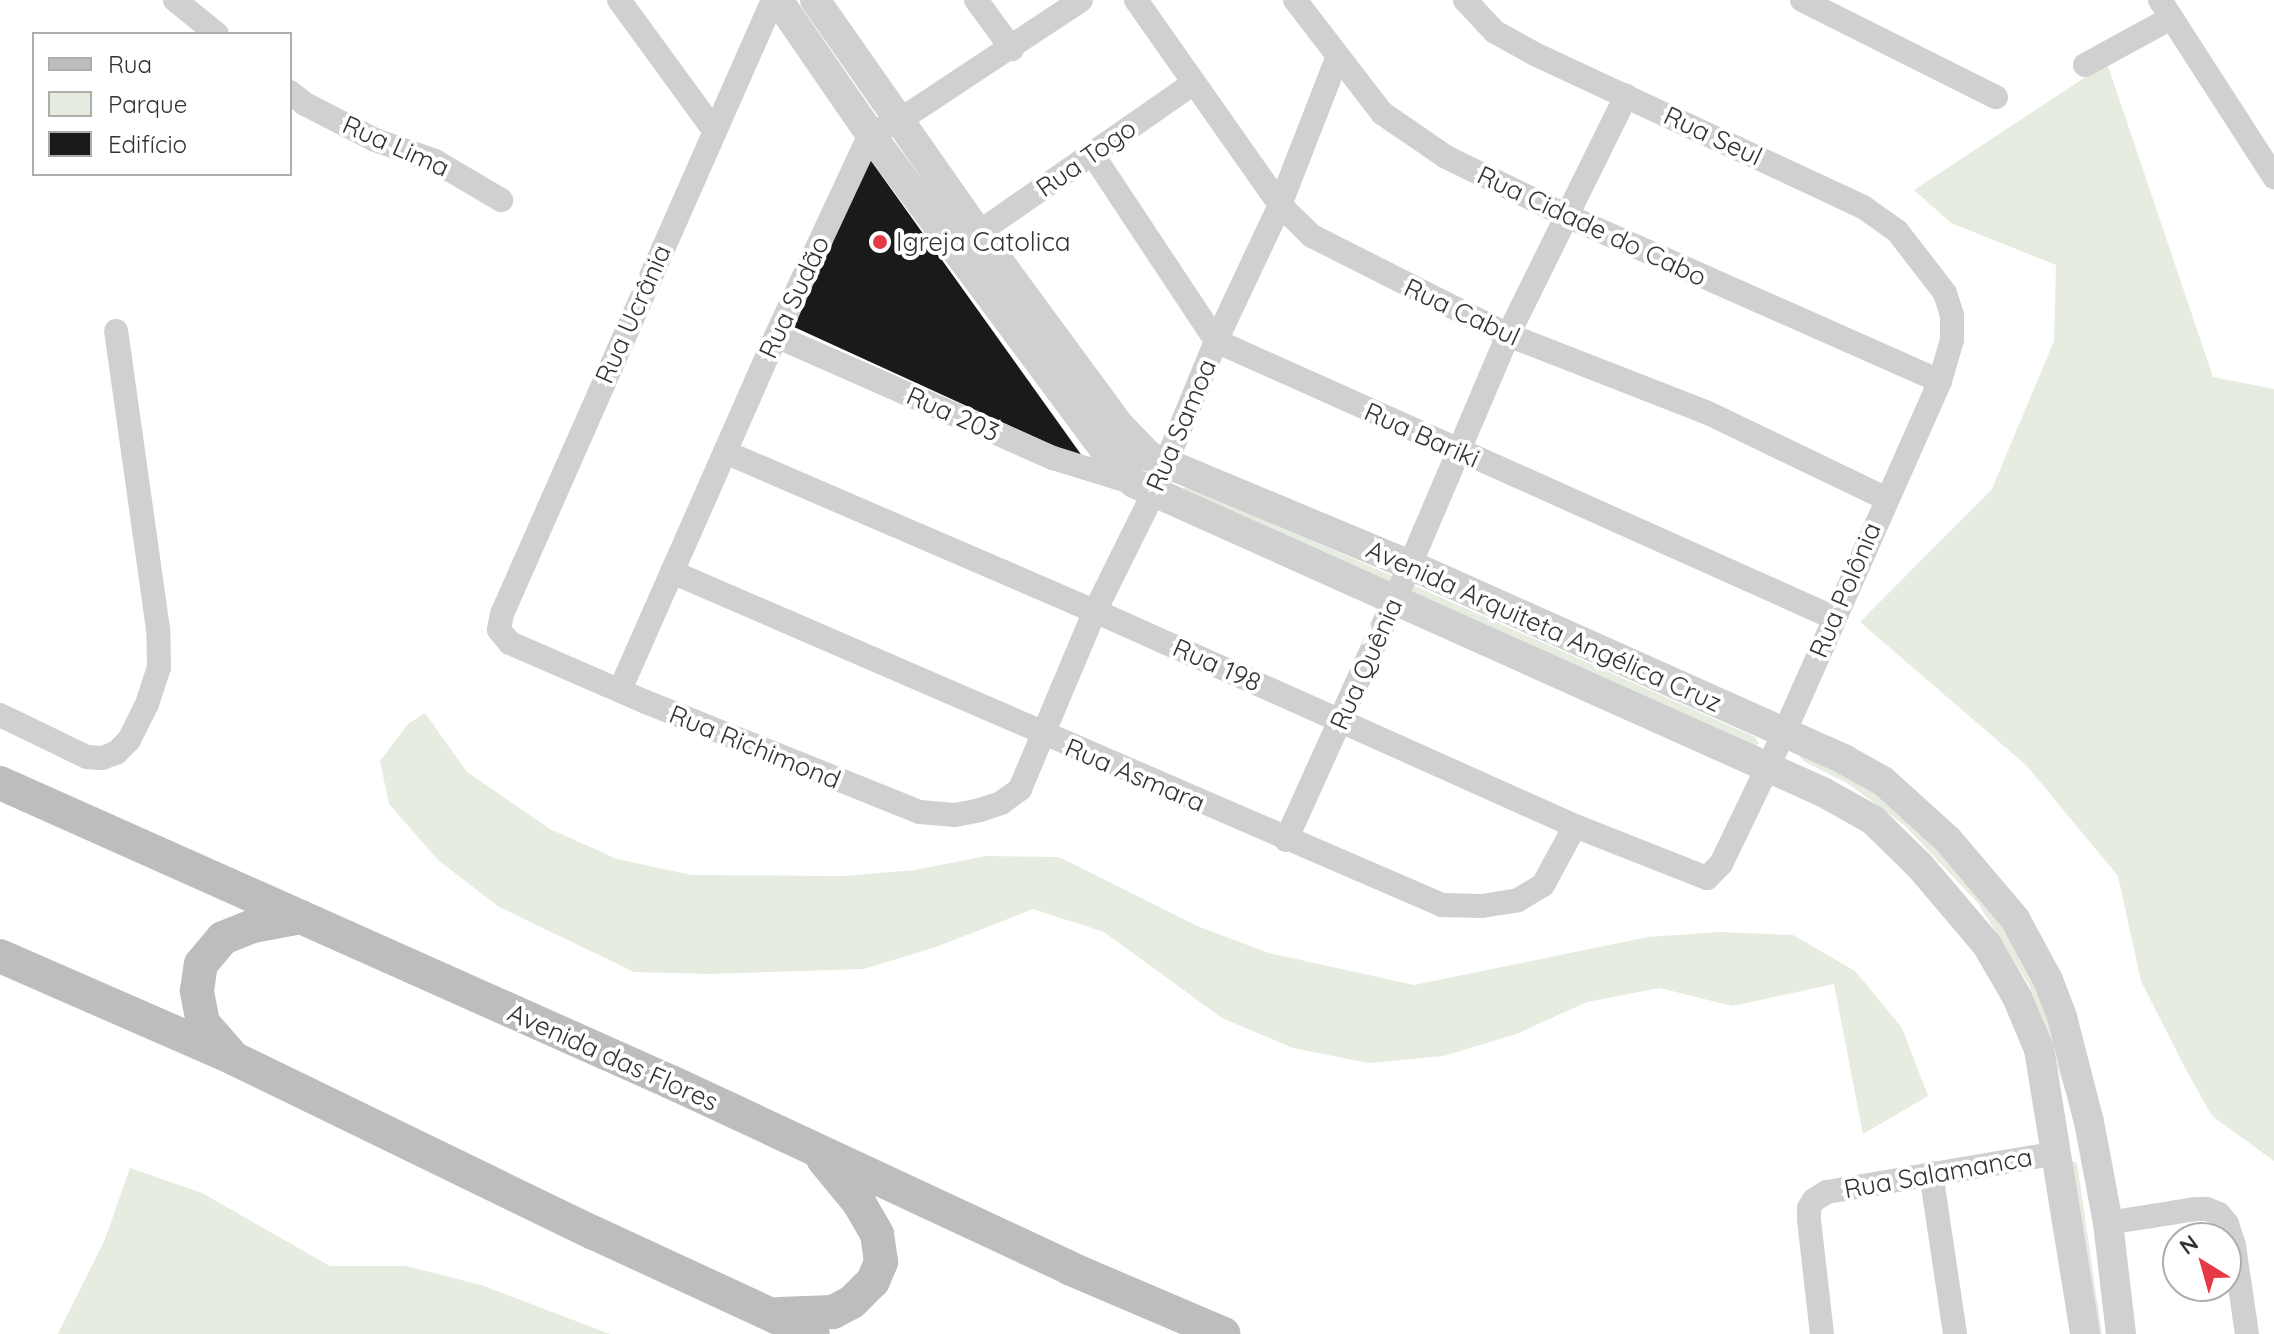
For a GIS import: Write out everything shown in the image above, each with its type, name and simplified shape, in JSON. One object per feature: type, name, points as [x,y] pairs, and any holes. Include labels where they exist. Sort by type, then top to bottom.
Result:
[{"type":"main road","name":"Avenida das Flores","points":[[0,783],[814,1149],[1069,1268],[1224,1334]]},
{"type":"main road","points":[[233,1058],[203,1023],[197,991],[201,964],[223,938],[253,926],[301,917]]},
{"type":"main road","points":[[0,956],[233,1058],[813,1334]]},
{"type":"main road","points":[[770,1314],[833,1312],[852,1302],[873,1281],[881,1262],[877,1234],[860,1204],[814,1149]]},
{"type":"street","points":[[175,0],[215,32]]},
{"type":"street","points":[[619,0],[713,129]]},
{"type":"street","name":"Rua Ucrânia","points":[[499,630],[502,614],[713,129],[775,0]]},
{"type":"street","name":"Avenida Arquiteta Angélica Cruz","points":[[775,0],[870,134],[1108,455],[1143,488],[1767,767],[1873,820],[1952,901],[1987,945],[2017,997],[2039,1049],[2085,1334]]},
{"type":"street","name":"Avenida Arquiteta Angélica Cruz","points":[[815,0],[978,233],[1119,425],[1133,442],[1163,465],[1410,565],[1785,731],[1883,781],[1948,840],[2015,919],[2048,980],[2062,1017],[2089,1122],[2108,1223],[2121,1334]]},
{"type":"street","points":[[976,0],[1012,49]]},
{"type":"street","points":[[870,134],[900,120],[1012,49],[1081,0]]},
{"type":"street","name":"Rua Cabul","points":[[1136,0],[1280,205],[1312,236],[1336,251],[1508,335],[1706,412],[1885,498]]},
{"type":"street","name":"Rua Cidade do Cabo","points":[[1295,0],[1337,59],[1382,113],[1413,138],[1565,215],[1940,381]]},
{"type":"street","name":"Rua Seul","points":[[1465,0],[1495,32],[1863,207],[1897,231],[1945,293]]},
{"type":"street","points":[[1802,0],[1996,97]]},
{"type":"street","points":[[2085,65],[2166,9],[2274,177]]},
{"type":"street","name":"Rua Samoa","points":[[1020,789],[1045,736],[1143,488],[1163,465],[1216,341],[1280,205],[1337,59]]},
{"type":"street","name":"Rua Togo","points":[[978,233],[1194,83]]},
{"type":"street","name":"Rua Lima","points":[[292,94],[305,104],[375,140],[435,161],[501,200]]},
{"type":"street","name":"Rua Quênia","points":[[1286,840],[1410,565],[1508,335],[1626,96]]},
{"type":"street","name":"Rua Sudão","points":[[620,690],[776,336],[870,134]]},
{"type":"street","points":[[1093,155],[1216,341]]},
{"type":"street","name":"Rua Polônia","points":[[1707,878],[1721,864],[1785,731],[1832,617],[1940,381],[1952,340],[1952,315],[1945,293]]},
{"type":"street","points":[[0,715],[87,757],[102,758],[116,753],[129,740],[147,704],[159,668],[158,629],[116,331]]},
{"type":"street","name":"Rua 203","points":[[776,336],[1053,458],[1143,488]]},
{"type":"street","name":"Rua Bariki","points":[[1216,341],[1832,617]]},
{"type":"street","name":"Rua 198","points":[[725,452],[1095,611],[1575,826],[1707,878]]},
{"type":"street","name":"Rua Asmara","points":[[672,572],[1045,736],[1442,905],[1482,906],[1518,900],[1543,885],[1575,826]]},
{"type":"street","name":"Rua Richimond","points":[[499,630],[510,643],[807,769],[920,812],[955,815],[980,810],[1001,803],[1020,789]]},
{"type":"street","name":"Rua Salamanca","points":[[1822,1334],[1809,1220],[1809,1208],[1814,1200],[1827,1192],[2057,1153]]},
{"type":"street","points":[[1931,1173],[1955,1334]]},
{"type":"street","points":[[2108,1223],[2195,1209],[2219,1214],[2227,1224],[2234,1246],[2247,1334]]},
{"type":"green space","points":[[2107,63],[2213,377],[2274,389],[2274,1161],[2212,1116],[2184,1066],[2141,981],[2118,876],[2026,765],[1860,622],[1992,489],[2054,341],[2056,265],[1951,223],[1914,190]]},
{"type":"green space","points":[[1188,485],[1755,737],[1759,743],[1756,747],[1183,489]]},
{"type":"green space","points":[[425,713],[467,772],[550,829],[617,859],[691,875],[843,876],[915,870],[986,856],[1059,857],[1197,926],[1269,953],[1414,985],[1648,937],[1720,932],[1793,935],[1855,971],[1902,1028],[1928,1096],[1863,1134],[1834,984],[1732,1006],[1660,988],[1587,1002],[1516,1034],[1444,1056],[1368,1063],[1293,1048],[1222,1018],[1104,932],[1033,909],[936,947],[864,969],[710,974],[634,972],[499,907],[438,860],[389,804],[380,761],[408,724]]},
{"type":"green space","points":[[1798,749],[1898,807],[2012,932],[2044,992],[2076,1122],[2029,985],[1977,902],[1904,825],[1847,783],[1805,762],[1794,751]]},
{"type":"green space","points":[[2070,1160],[2077,1163],[2102,1334],[2091,1334]]},
{"type":"green space","points":[[130,1168],[202,1193],[330,1266],[406,1266],[481,1285],[610,1334],[58,1334],[105,1239]]},
{"type":"building","name":"Igreja Catolica","points":[[869,158],[1085,460],[794,327]]},
{"type":"place","name":"Igreja Catolica","points":[[880,242]]}]
